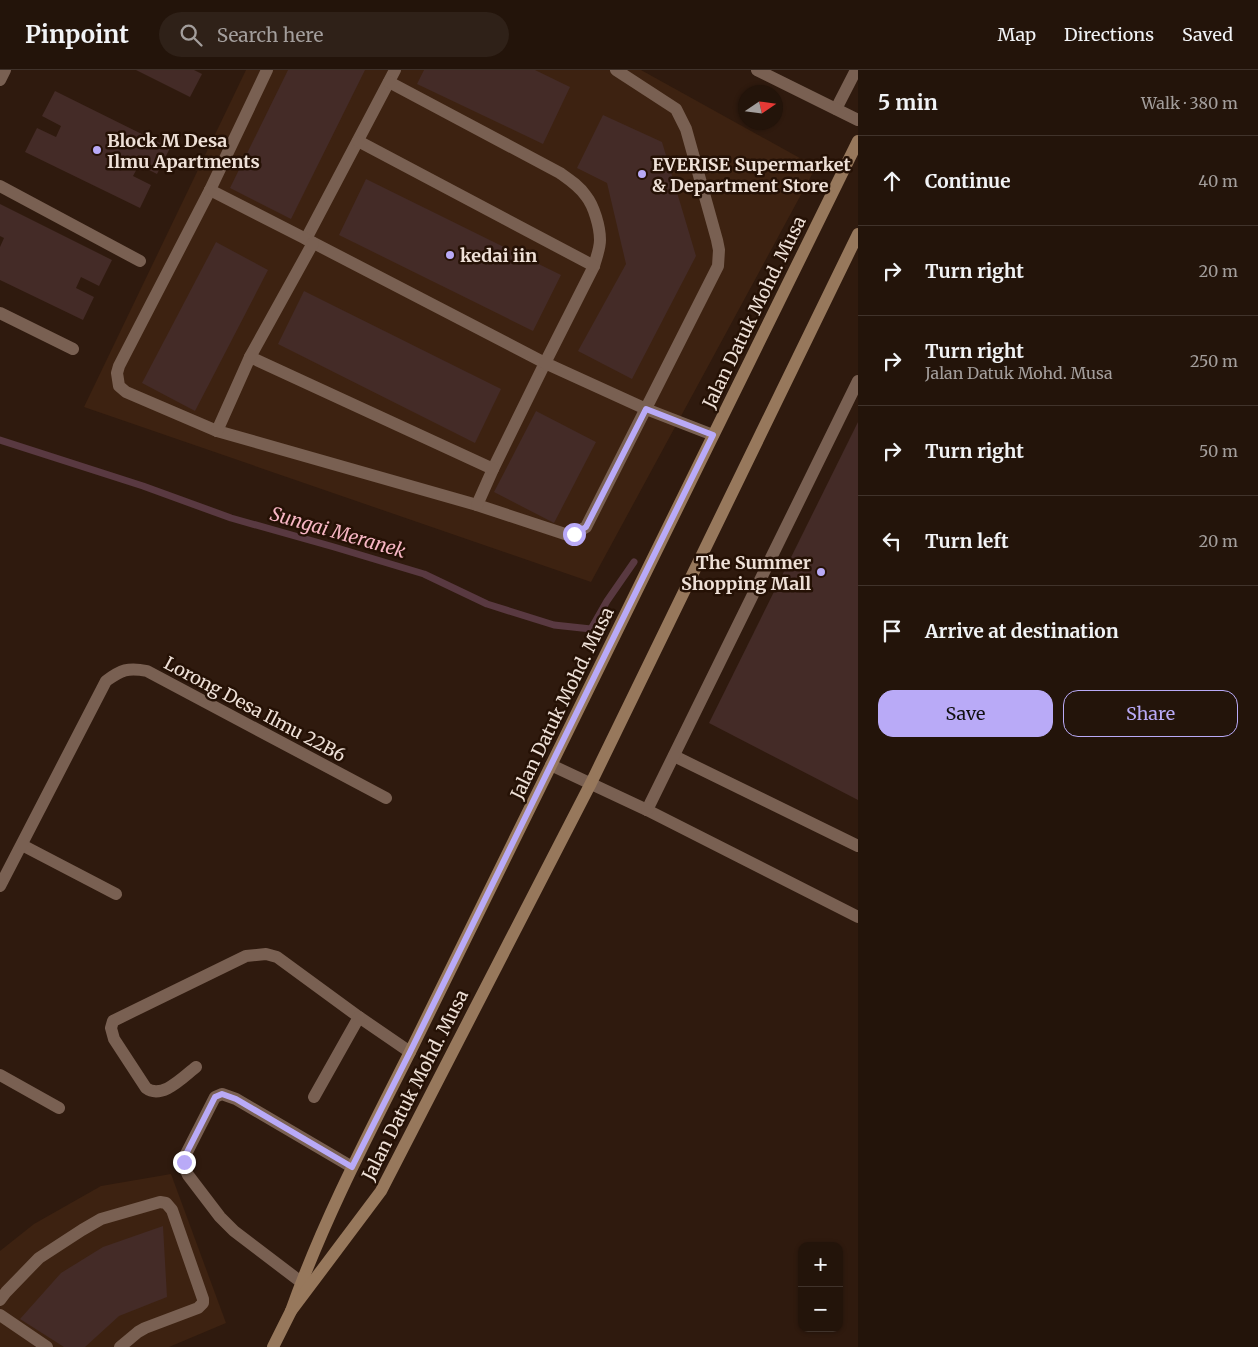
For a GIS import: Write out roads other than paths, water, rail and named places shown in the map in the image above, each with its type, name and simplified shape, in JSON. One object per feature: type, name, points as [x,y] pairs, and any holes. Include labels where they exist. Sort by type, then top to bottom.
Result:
[{"type":"main road","name":"Jalan Datuk Mohd. Musa","points":[[274,1347],[352,1167],[858,141]]},
{"type":"main road","name":"Jalan Datuk Mohd. Musa","points":[[291,1311],[381,1191],[591,783],[858,234]]},
{"type":"street","points":[[0,80],[5,70]]},
{"type":"street","points":[[267,70],[210,190],[120,366],[117,373],[119,386],[126,392],[217,430],[477,505],[568,535],[581,531],[586,527],[718,266],[719,250],[686,129],[676,109],[616,70]]},
{"type":"street","points":[[757,70],[858,120]]},
{"type":"street","points":[[836,109],[856,70]]},
{"type":"street","points":[[217,430],[250,357],[392,76],[560,173],[587,196],[598,227],[600,241],[594,266],[477,505]]},
{"type":"street","points":[[358,141],[594,266]]},
{"type":"street","points":[[0,186],[140,261]]},
{"type":"street","points":[[210,190],[545,363],[646,409],[713,435]]},
{"type":"street","points":[[0,313],[73,349]]},
{"type":"street","points":[[250,357],[493,469]]},
{"type":"street","points":[[646,810],[858,381]]},
{"type":"street","name":"Lorong Desa Ilmu 22B6","points":[[22,845],[106,681],[126,669],[147,672],[386,798]]},
{"type":"street","points":[[674,756],[858,846]]},
{"type":"street","points":[[551,765],[646,810],[858,917]]},
{"type":"street","points":[[0,886],[22,845],[116,894]]},
{"type":"street","points":[[196,1067],[169,1087],[160,1091],[149,1091],[114,1039],[111,1028],[113,1022],[246,956],[266,954],[277,957],[358,1018],[410,1052]]},
{"type":"street","points":[[314,1097],[358,1018]]},
{"type":"street","points":[[0,1075],[59,1108]]},
{"type":"street","points":[[302,1282],[234,1231],[220,1217],[188,1175],[184,1166],[185,1156],[215,1097],[222,1094],[236,1099],[352,1167]]},
{"type":"street","points":[[0,1300],[39,1258],[91,1224],[101,1219],[160,1202],[166,1203],[172,1210],[203,1299],[202,1303],[198,1308],[145,1328],[120,1347]]},
{"type":"street","points":[[0,1315],[47,1347]]},
{"type":"waterway","name":"Sungai Meranek","points":[[0,440],[143,486],[231,518],[424,574],[487,604],[554,625],[591,629],[607,601],[634,562]]},
{"type":"place","name":"Block M Desa Ilmu Apartments","points":[[97,150]]},
{"type":"place","name":"EVERISE Supermarket & Department Store","points":[[642,174]]},
{"type":"place","name":"kedai iin","points":[[450,255]]},
{"type":"place","name":"The Summer Shopping Mall","points":[[821,572]]}]
